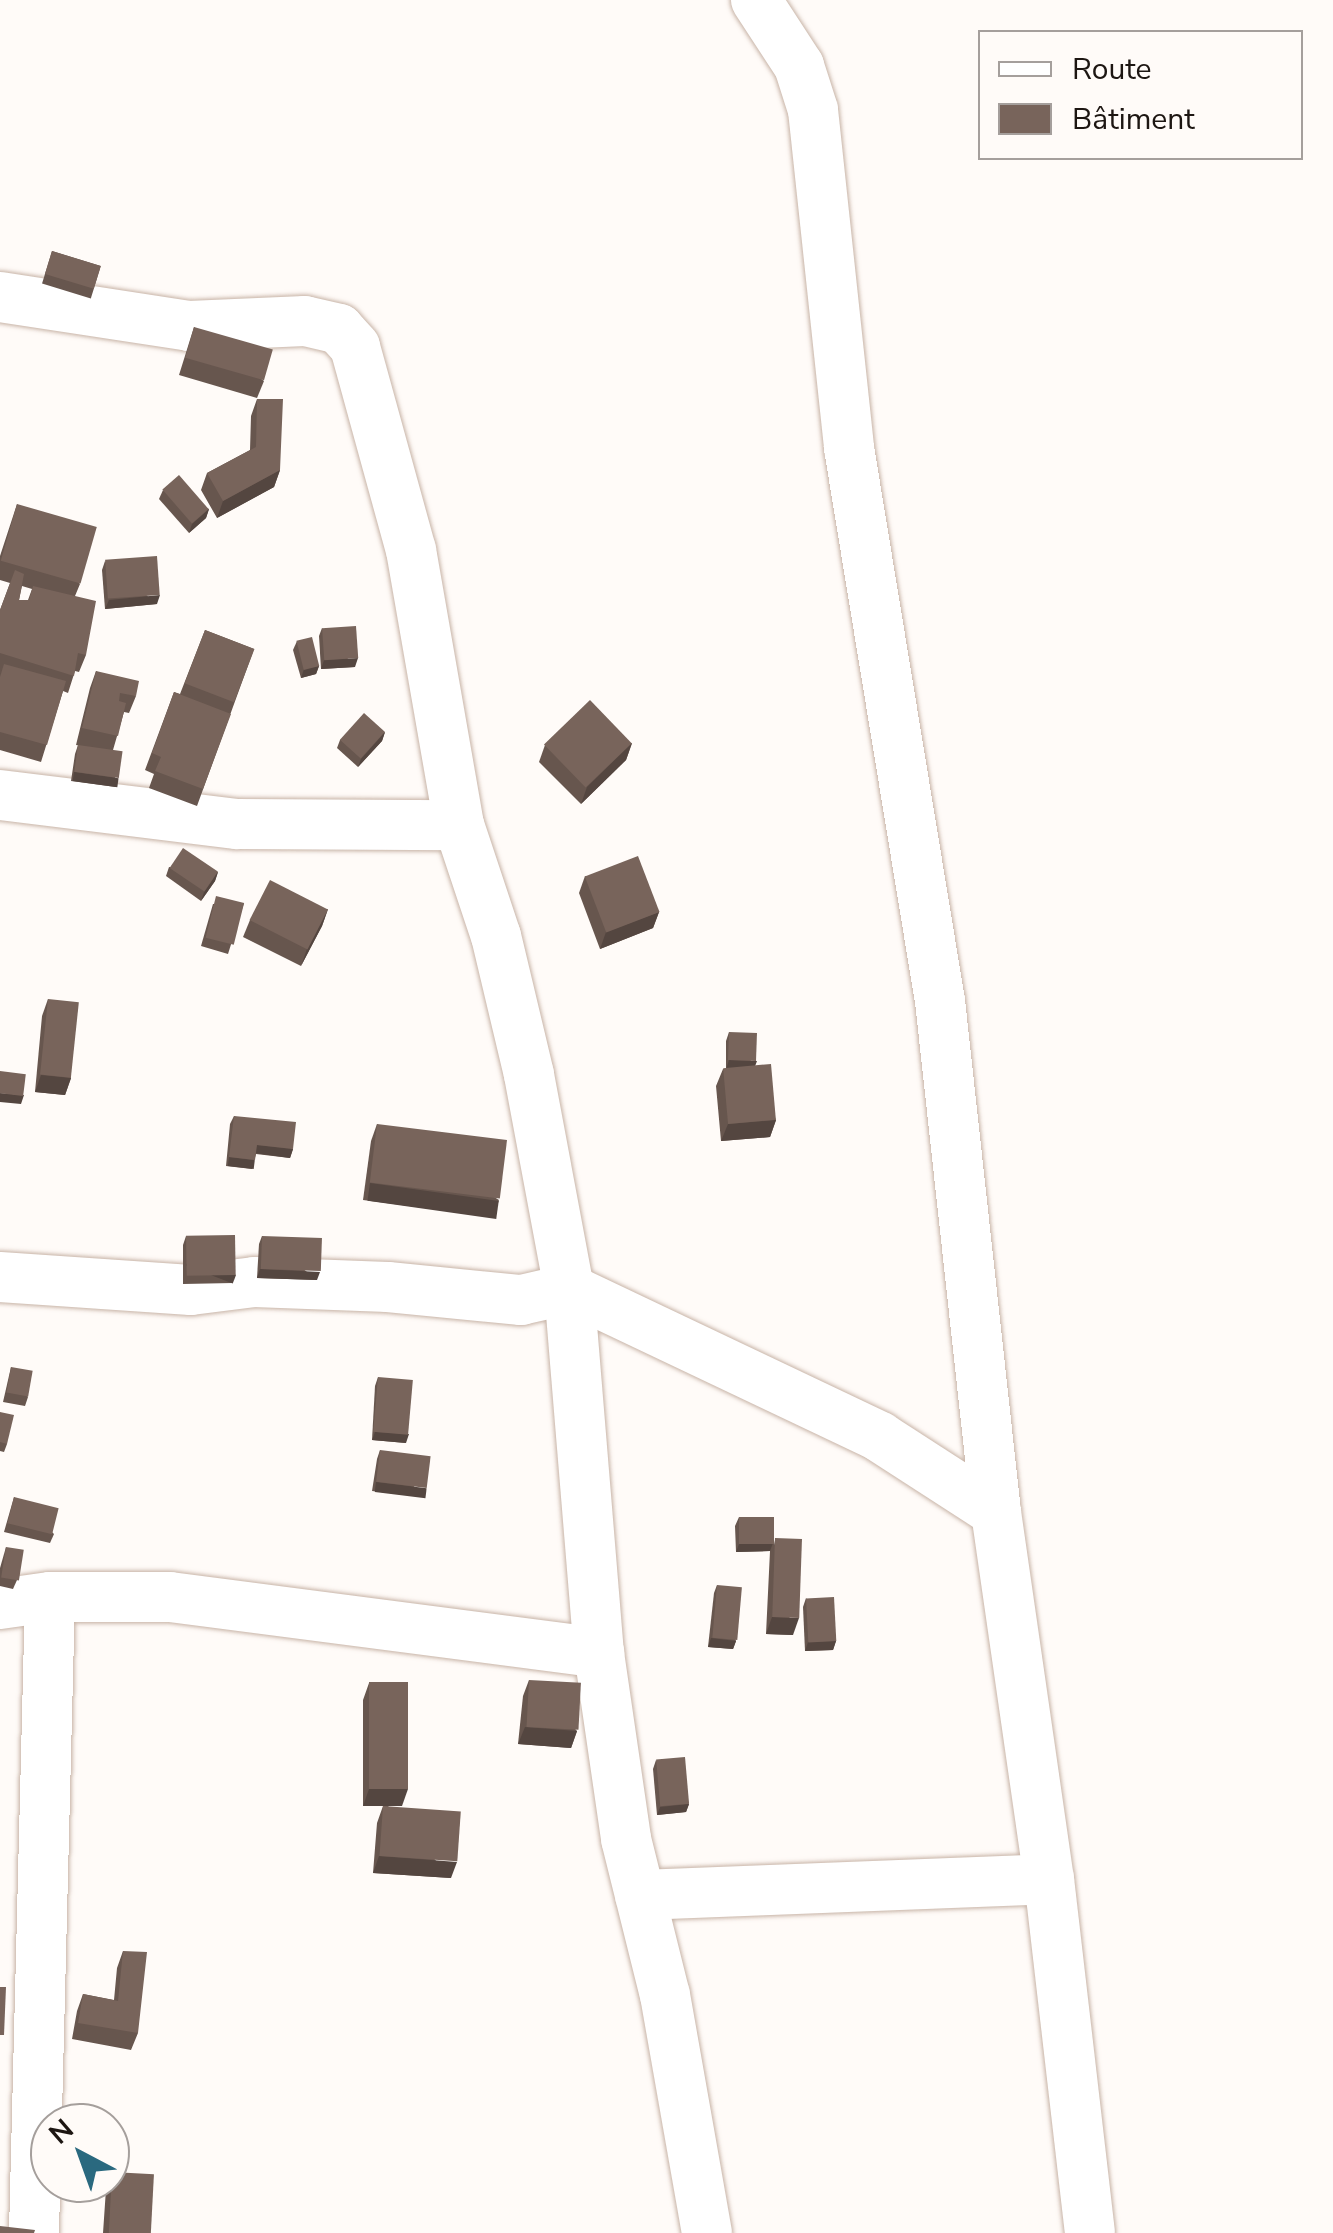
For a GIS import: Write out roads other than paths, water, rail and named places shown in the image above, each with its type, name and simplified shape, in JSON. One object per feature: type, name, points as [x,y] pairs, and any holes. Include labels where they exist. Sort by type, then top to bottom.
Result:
[{"type":"street","points":[[756,0],[800,66],[813,110],[849,448],[940,1001],[996,1512],[1049,1879],[1090,2233]]},
{"type":"street","points":[[0,297],[189,326],[305,321],[339,329],[355,347],[411,550],[459,826],[496,936],[524,1057],[568,1289],[599,1653],[640,1895],[665,1995],[707,2233]]},
{"type":"street","points":[[0,795],[237,824],[459,826]]},
{"type":"street","points":[[0,1277],[191,1290],[254,1282],[388,1286],[521,1300],[568,1289],[880,1437],[996,1512]]},
{"type":"street","points":[[0,1604],[50,1597],[170,1598],[599,1653]]},
{"type":"street","points":[[34,2233],[50,1597]]},
{"type":"street","points":[[640,1895],[1049,1879]]}]
